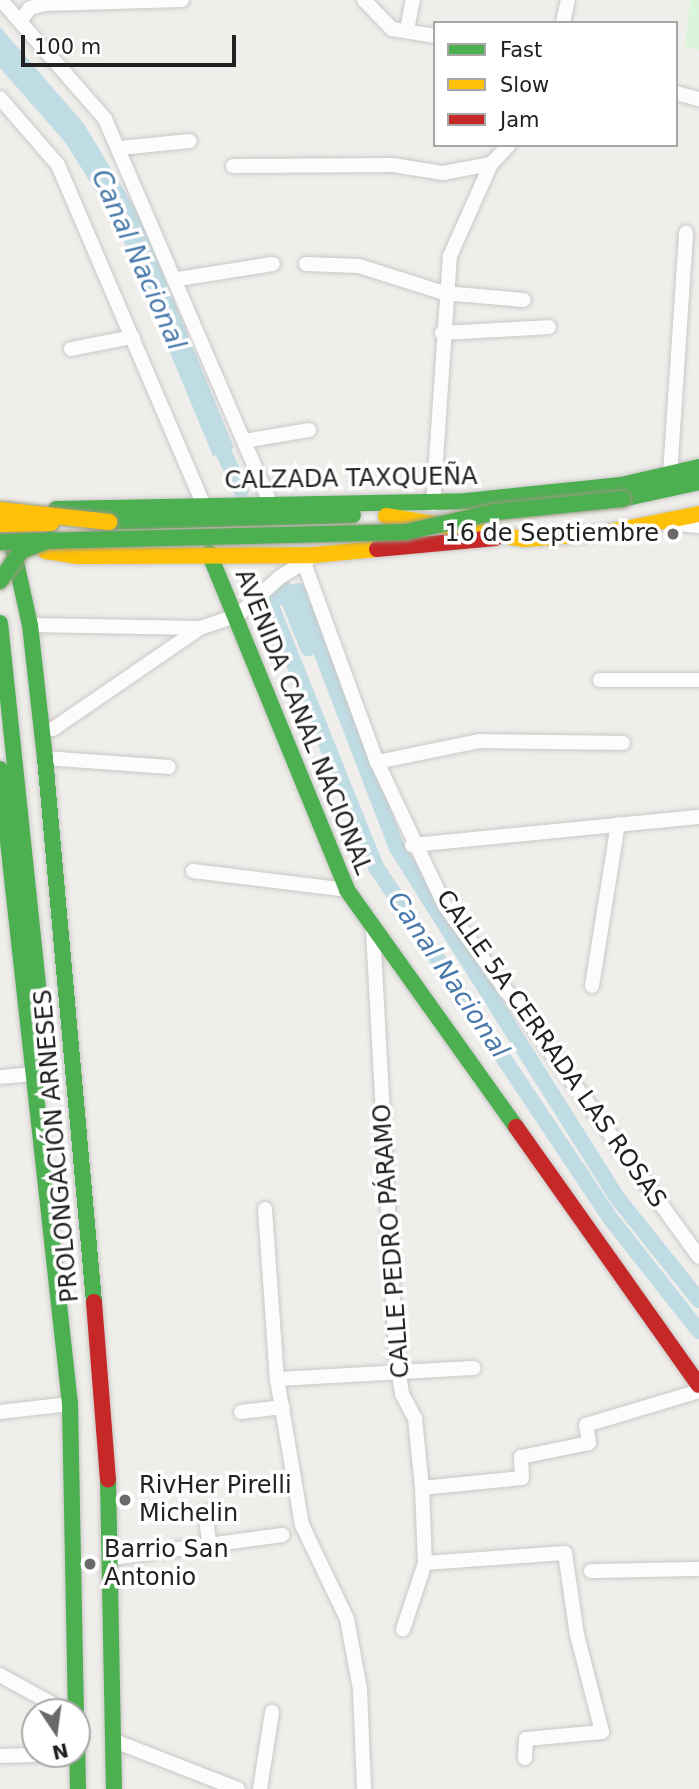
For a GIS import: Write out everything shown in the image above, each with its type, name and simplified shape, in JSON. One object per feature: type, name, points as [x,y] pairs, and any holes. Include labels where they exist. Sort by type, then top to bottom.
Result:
[{"type":"main road","name":"CALZADA TAXQUEÑA","points":[[0,511],[270,502],[433,503],[670,475],[699,467]]},
{"type":"main road","name":"CALZADA TAXQUEÑA","points":[[0,542],[406,532],[495,512],[622,499],[699,482]]},
{"type":"main road","points":[[78,556],[64,531],[81,508]]},
{"type":"main road","name":"CALZADA TAXQUEÑA","points":[[0,511],[109,522],[409,517],[503,537]]},
{"type":"main road","name":"PROLONGACIÓN ARNESES","points":[[0,511],[15,554],[30,625],[45,758],[113,1558],[114,1789]]},
{"type":"main road","name":"CALZADA TAXQUEÑA","points":[[15,554],[18,540],[28,537],[46,551],[78,556],[209,553],[309,559],[503,537],[564,537],[664,523],[699,514]]},
{"type":"main road","points":[[0,581],[21,551],[50,540]]},
{"type":"main road","name":"AVENIDA CANAL NACIONAL","points":[[209,553],[238,615],[347,890],[373,931],[699,1388]]},
{"type":"main road","points":[[0,623],[38,947],[33,1044]]},
{"type":"main road","name":"PROLONGACIÓN ARNESES","points":[[0,769],[5,848],[33,1044],[70,1404],[76,1698]]},
{"type":"main road","points":[[77,1768],[78,1789]]},
{"type":"street","points":[[1,0],[85,91],[120,148],[178,279],[270,502]]},
{"type":"street","points":[[20,21],[27,4],[182,0]]},
{"type":"street","points":[[364,0],[392,29],[433,36]]},
{"type":"street","points":[[407,30],[413,0]]},
{"type":"street","points":[[563,21],[568,0]]},
{"type":"street","points":[[678,94],[699,99]]},
{"type":"street","points":[[0,98],[58,165],[203,504]]},
{"type":"street","points":[[120,148],[190,141]]},
{"type":"street","points":[[433,503],[444,293],[453,239],[491,164],[507,147]]},
{"type":"street","points":[[233,166],[393,165],[443,173],[491,164]]},
{"type":"street","points":[[670,475],[686,233]]},
{"type":"street","points":[[178,279],[273,264]]},
{"type":"street","points":[[306,264],[359,266],[444,293],[524,300]]},
{"type":"street","points":[[442,333],[549,327]]},
{"type":"street","points":[[71,349],[133,337]]},
{"type":"street","points":[[244,440],[309,430]]},
{"type":"street","points":[[664,523],[699,526]]},
{"type":"street","points":[[53,729],[200,628],[238,615],[309,559]]},
{"type":"street","name":"CALLE 5A CERRADA LAS ROSAS","points":[[309,559],[377,762],[412,845],[466,936],[699,1257]]},
{"type":"street","points":[[30,625],[200,628]]},
{"type":"street","points":[[600,680],[699,680]]},
{"type":"street","points":[[377,762],[479,741],[615,739],[623,743]]},
{"type":"street","points":[[45,758],[169,767]]},
{"type":"street","points":[[412,845],[699,817]]},
{"type":"street","points":[[592,986],[618,824]]},
{"type":"street","points":[[193,872],[347,890]]},
{"type":"street","name":"CALLE PEDRO PÁRAMO","points":[[373,931],[399,1370],[402,1394],[415,1418],[422,1488],[425,1563],[403,1629]]},
{"type":"street","points":[[0,1077],[36,1074]]},
{"type":"street","points":[[265,1209],[277,1379],[302,1525],[347,1619],[359,1689],[364,1789]]},
{"type":"street","points":[[277,1379],[399,1370],[474,1368]]},
{"type":"street","points":[[422,1488],[522,1478],[521,1457],[589,1443],[586,1424],[699,1388]]},
{"type":"street","points":[[0,1412],[70,1404]]},
{"type":"street","points":[[241,1412],[283,1407]]},
{"type":"street","points":[[205,1512],[210,1546]]},
{"type":"street","points":[[113,1558],[282,1535]]},
{"type":"street","points":[[425,1563],[565,1553],[577,1635],[602,1732],[526,1739],[525,1758]]},
{"type":"street","points":[[591,1571],[699,1569]]},
{"type":"street","points":[[0,1675],[42,1698]]},
{"type":"street","points":[[260,1789],[272,1712]]},
{"type":"street","points":[[112,1740],[238,1789]]},
{"type":"street","points":[[0,1756],[21,1755]]},
{"type":"green space","points":[[690,0],[699,0],[699,50],[685,47]]},
{"type":"water","name":"Canal Nacional","points":[[0,27],[84,124],[139,215],[234,448],[213,456],[117,225],[65,142],[0,68]]},
{"type":"waterway","name":"Canal Nacional","points":[[214,432],[241,490]]},
{"type":"waterway","name":"Canal Nacional","points":[[284,588],[308,648]]},
{"type":"waterway","name":"Canal Nacional","points":[[699,1300],[618,1199],[397,848],[298,591],[269,601],[376,867],[610,1218],[699,1331]]},
{"type":"traffic: fast","points":[[56,509],[466,501],[621,485],[699,467]]},
{"type":"traffic: fast","points":[[622,499],[699,482]]},
{"type":"traffic: fast","points":[[0,542],[406,532],[495,512],[622,499]]},
{"type":"traffic: fast","points":[[109,522],[353,515]]},
{"type":"traffic: fast","points":[[0,581],[21,551],[50,540]]},
{"type":"traffic: fast","points":[[12,544],[30,625],[45,758],[94,1302]]},
{"type":"traffic: fast","points":[[209,553],[347,890],[516,1127]]},
{"type":"traffic: fast","points":[[0,623],[38,986]]},
{"type":"traffic: fast","points":[[0,769],[70,1404],[76,1698]]},
{"type":"traffic: fast","points":[[108,1479],[114,1789]]},
{"type":"traffic: fast","points":[[78,1768],[78,1789]]},
{"type":"traffic: slow","points":[[0,510],[109,522]]},
{"type":"traffic: slow","points":[[386,516],[524,539],[604,533],[699,514]]},
{"type":"traffic: slow","points":[[0,524],[51,523]]},
{"type":"traffic: slow","points":[[28,537],[46,551],[78,556],[314,555],[377,549]]},
{"type":"traffic: jam","points":[[377,549],[495,538]]},
{"type":"traffic: jam","points":[[516,1127],[699,1385]]},
{"type":"traffic: jam","points":[[94,1302],[108,1479]]},
{"type":"place","name":"16 de Septiembre","points":[[673,534]]},
{"type":"place","name":"RivHer Pirelli Michelin","points":[[125,1500]]},
{"type":"place","name":"Barrio San Antonio","points":[[90,1564]]}]
